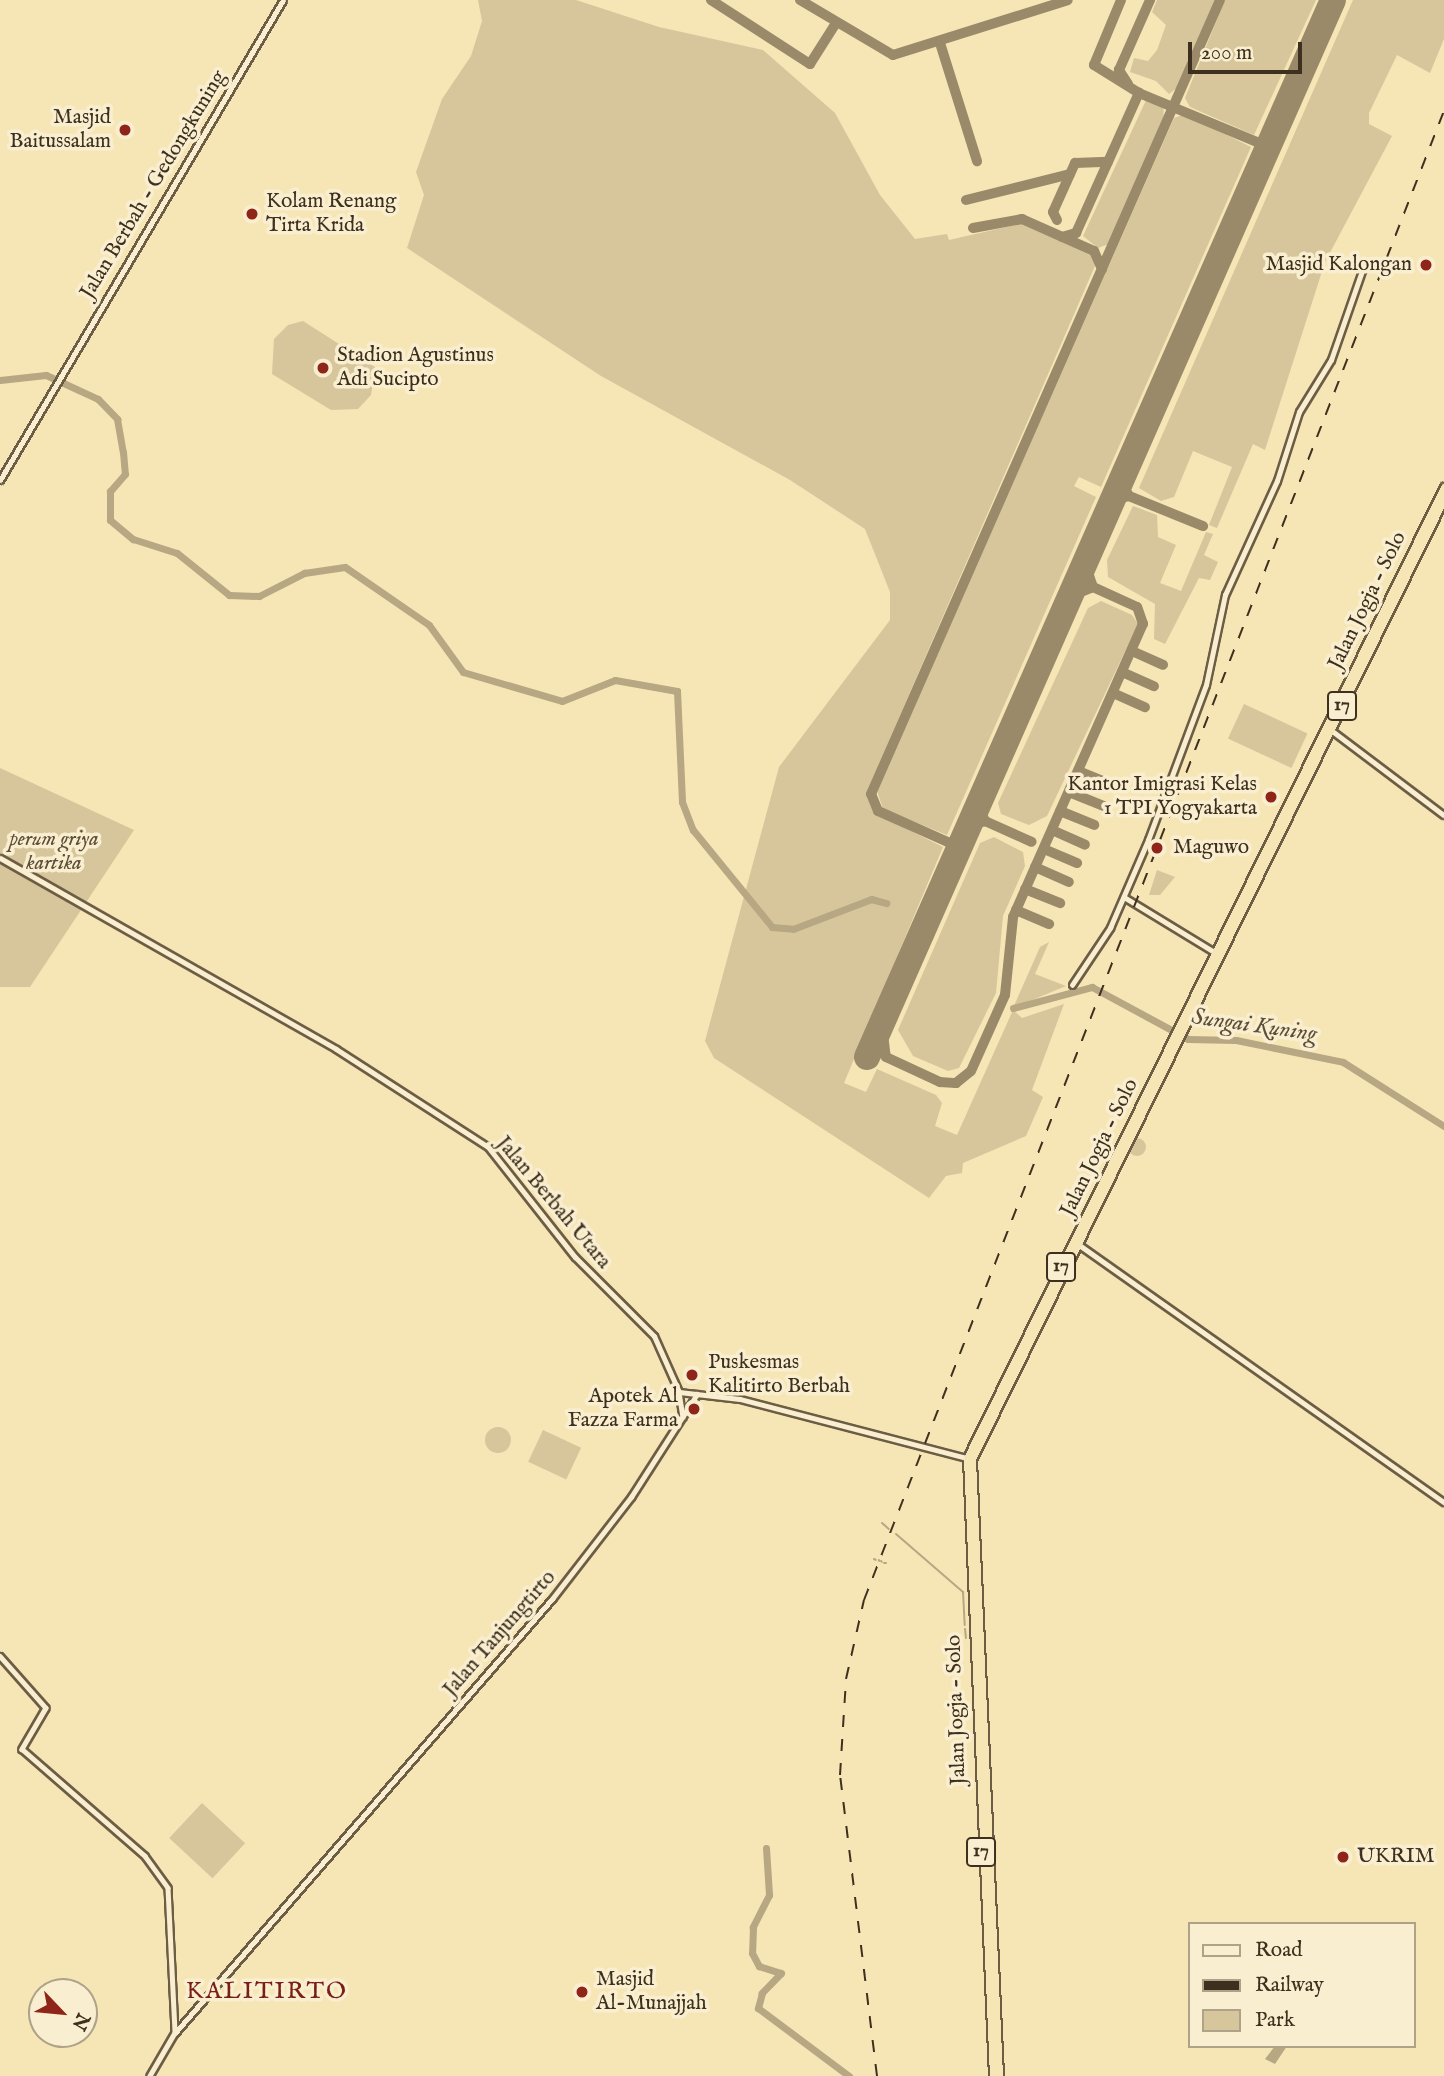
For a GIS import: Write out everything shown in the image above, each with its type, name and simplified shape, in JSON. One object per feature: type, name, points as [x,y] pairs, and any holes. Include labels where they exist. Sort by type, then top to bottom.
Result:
[{"type":"highway","name":"Jalan Jogja - Solo","points":[[1217,954],[1441,508],[1443,493]]},
{"type":"highway","name":"Jalan Jogja - Solo","points":[[993,2076],[967,1458],[1184,1023],[1443,493]]},
{"type":"highway","name":"Jalan Jogja - Solo","points":[[999,2076],[974,1627],[972,1459],[1176,1039]]},
{"type":"main road","name":"Jalan Berbah - Gedongkuning","points":[[0,480],[283,0]]},
{"type":"main road","name":"Jalan Berbah Utara","points":[[0,858],[321,1041],[488,1147],[575,1256],[654,1336],[679,1392]]},
{"type":"main road","points":[[679,1392],[697,1393],[967,1458]]},
{"type":"street","points":[[1072,985],[1125,899],[1206,685],[1225,595],[1277,481],[1299,412],[1331,360],[1363,268]]},
{"type":"street","points":[[1330,729],[1444,815]]},
{"type":"street","points":[[1125,899],[1217,954]]},
{"type":"street","points":[[1078,1244],[1102,1258],[1444,1502]]},
{"type":"street","points":[[679,1392],[683,1417]]},
{"type":"street","name":"Jalan Tanjungtirto","points":[[150,2076],[181,2024],[503,1655],[607,1529],[697,1393]]},
{"type":"street","points":[[0,1656],[46,1708],[22,1749],[162,1873],[172,1909],[175,2033]]},
{"type":"street","points":[[175,2021],[181,2024]]},
{"type":"green space","points":[[478,0],[576,0],[659,27],[763,50],[835,113],[880,195],[915,239],[947,234],[949,240],[1023,223],[1098,259],[868,789],[875,813],[943,847],[844,1083],[866,1092],[877,1069],[936,1095],[942,1103],[935,1126],[957,1135],[1013,1010],[1022,1018],[1064,1004],[1032,1090],[1043,1097],[1026,1136],[963,1163],[962,1173],[946,1176],[929,1198],[714,1058],[705,1041],[779,767],[890,620],[890,592],[865,529],[790,480],[601,376],[407,248],[424,195],[416,172],[442,99],[471,56],[482,21]]},
{"type":"green space","points":[[1157,0],[1216,0],[1178,87],[1169,94],[1156,81],[1130,72],[1134,58],[1148,61],[1157,50],[1166,25],[1152,12]]},
{"type":"green space","points":[[1225,0],[1316,0],[1254,135],[1190,107],[1185,98]]},
{"type":"green space","points":[[1353,0],[1444,0],[1444,39],[1430,73],[1397,55],[1369,113],[1369,124],[1392,136],[1325,262],[1265,450],[1253,444],[1217,528],[1209,525],[1232,467],[1193,451],[1174,497],[1161,501],[1139,488]]},
{"type":"green space","points":[[1148,96],[1163,103],[1164,120],[1109,244],[1098,248],[1083,236]]},
{"type":"green space","points":[[1185,114],[1251,147],[1101,487],[1079,477],[1074,486],[1096,497],[947,835],[883,809],[877,791],[1174,118]]},
{"type":"green space","name":"Stadion Agustinus Adi Sucipto","points":[[303,321],[375,367],[371,395],[358,409],[331,410],[272,374],[274,339],[288,325]]},
{"type":"green space","points":[[1133,506],[1157,515],[1158,537],[1176,545],[1160,583],[1181,591],[1206,532],[1213,534],[1204,555],[1218,562],[1210,580],[1199,578],[1165,644],[1154,639],[1155,604],[1108,577],[1107,560]]},
{"type":"green space","points":[[1101,601],[1132,615],[1138,624],[1047,816],[1029,825],[1001,814],[998,803],[1088,608]]},
{"type":"green space","points":[[1244,704],[1307,734],[1291,768],[1228,738]]},
{"type":"green space","name":"perum griya kartika","points":[[0,768],[134,830],[30,987],[0,987]]},
{"type":"green space","points":[[994,837],[1023,852],[1025,866],[1003,916],[996,993],[959,1068],[948,1071],[913,1056],[898,1030],[980,843]]},
{"type":"green space","points":[[1157,870],[1175,877],[1160,895],[1149,895]]},
{"type":"green space","points":[[1049,942],[1035,974],[1066,986],[1013,1008],[1040,947]]},
{"type":"green space","points":[[1137,1138],[1143,1141],[1146,1147],[1143,1153],[1137,1156],[1131,1153],[1128,1147],[1131,1141]]},
{"type":"green space","points":[[498,1427],[507,1431],[511,1440],[507,1449],[498,1453],[489,1449],[485,1440],[489,1431]]},
{"type":"green space","points":[[543,1430],[581,1448],[566,1479],[528,1462]]},
{"type":"green space","points":[[202,1803],[245,1843],[212,1878],[169,1838]]},
{"type":"shaded area","points":[[1273,2048],[1286,2048],[1275,2064],[1265,2059]]},
{"type":"waterway","name":"Sungai Kuning","points":[[0,380],[46,375],[98,399],[117,419],[123,452],[125,474],[110,491],[110,520],[133,539],[177,553],[229,595],[259,596],[304,573],[345,567],[429,625],[463,672],[562,701],[615,680],[677,691],[682,802],[693,830],[772,927],[793,929],[871,899],[886,903]]},
{"type":"waterway","name":"Sungai Kuning","points":[[1013,1008],[1092,987],[1188,1039],[1236,1040],[1343,1062],[1444,1126]]},
{"type":"waterway","points":[[882,1523],[889,1529]]},
{"type":"waterway","points":[[896,1534],[963,1592],[965,1625]]},
{"type":"waterway","points":[[965,1629],[966,1638]]},
{"type":"waterway","points":[[766,1848],[769,1895],[753,1927],[752,1953],[759,1966],[781,1973],[762,1993],[758,2008],[849,2076]]},
{"type":"taxiway","points":[[711,0],[810,64],[836,23]]},
{"type":"taxiway","points":[[800,0],[893,55],[1068,0]]},
{"type":"taxiway","points":[[1062,237],[1076,233],[1139,93],[1094,65],[1121,0]]},
{"type":"taxiway","points":[[1128,84],[1119,70],[1150,0]]},
{"type":"taxiway","points":[[956,857],[950,843],[878,811],[871,794],[1220,0]]},
{"type":"taxiway","points":[[940,43],[977,161]]},
{"type":"taxiway","points":[[1139,93],[1259,143],[1265,154]]},
{"type":"taxiway","points":[[1259,143],[1273,138]]},
{"type":"taxiway","points":[[1057,220],[1053,212],[1075,163],[1108,162]]},
{"type":"taxiway","points":[[966,200],[1070,174]]},
{"type":"taxiway","points":[[973,228],[1022,219],[1094,251],[1102,269]]},
{"type":"taxiway","points":[[1121,481],[1129,496]]},
{"type":"taxiway","points":[[1113,500],[1129,496],[1203,526]]},
{"type":"taxiway","points":[[1085,564],[1093,587]]},
{"type":"taxiway","points":[[882,1026],[886,1057],[940,1082],[956,1083],[971,1071],[1005,995],[1013,917],[1143,624],[1137,607],[1093,587],[1071,596]]},
{"type":"taxiway","points":[[1132,651],[1163,665]]},
{"type":"taxiway","points":[[1122,672],[1154,686]]},
{"type":"taxiway","points":[[1113,693],[1145,707]]},
{"type":"taxiway","points":[[1078,771],[1112,785]]},
{"type":"taxiway","points":[[1069,792],[1103,806]]},
{"type":"taxiway","points":[[978,807],[985,821],[1032,842]]},
{"type":"taxiway","points":[[1060,811],[1094,825]]},
{"type":"taxiway","points":[[969,826],[985,821]]},
{"type":"taxiway","points":[[1052,830],[1085,845]]},
{"type":"taxiway","points":[[950,843],[964,838]]},
{"type":"taxiway","points":[[1044,849],[1077,863]]},
{"type":"taxiway","points":[[1035,867],[1069,882]]},
{"type":"taxiway","points":[[1025,889],[1060,903]]},
{"type":"taxiway","points":[[1016,910],[1049,924]]},
{"type":"runway","points":[[867,1057],[1333,0]]},
{"type":"railway","points":[[877,2076],[840,1775],[846,1679],[864,1600],[1444,111]]},
{"type":"place","name":"Masjid Baitussalam","points":[[125,130]]},
{"type":"place","name":"Kolam Renang Tirta Krida","points":[[252,214]]},
{"type":"place","name":"Masjid Kalongan","points":[[1426,265]]},
{"type":"place","name":"Stadion Agustinus Adi Sucipto","points":[[323,368]]},
{"type":"place","name":"Kantor Imigrasi Kelas 1 TPI Yogyakarta","points":[[1271,797]]},
{"type":"place","name":"Maguwo","points":[[1157,848]]},
{"type":"place","name":"Puskesmas Kalitirto Berbah","points":[[692,1375]]},
{"type":"place","name":"Apotek Al Fazza Farma","points":[[694,1409]]},
{"type":"place","name":"UKRIM","points":[[1343,1857]]},
{"type":"place","name":"Masjid Al-Munajjah","points":[[582,1992]]},
{"type":"district","name":"KALITIRTO","points":[[267,1992]]}]
